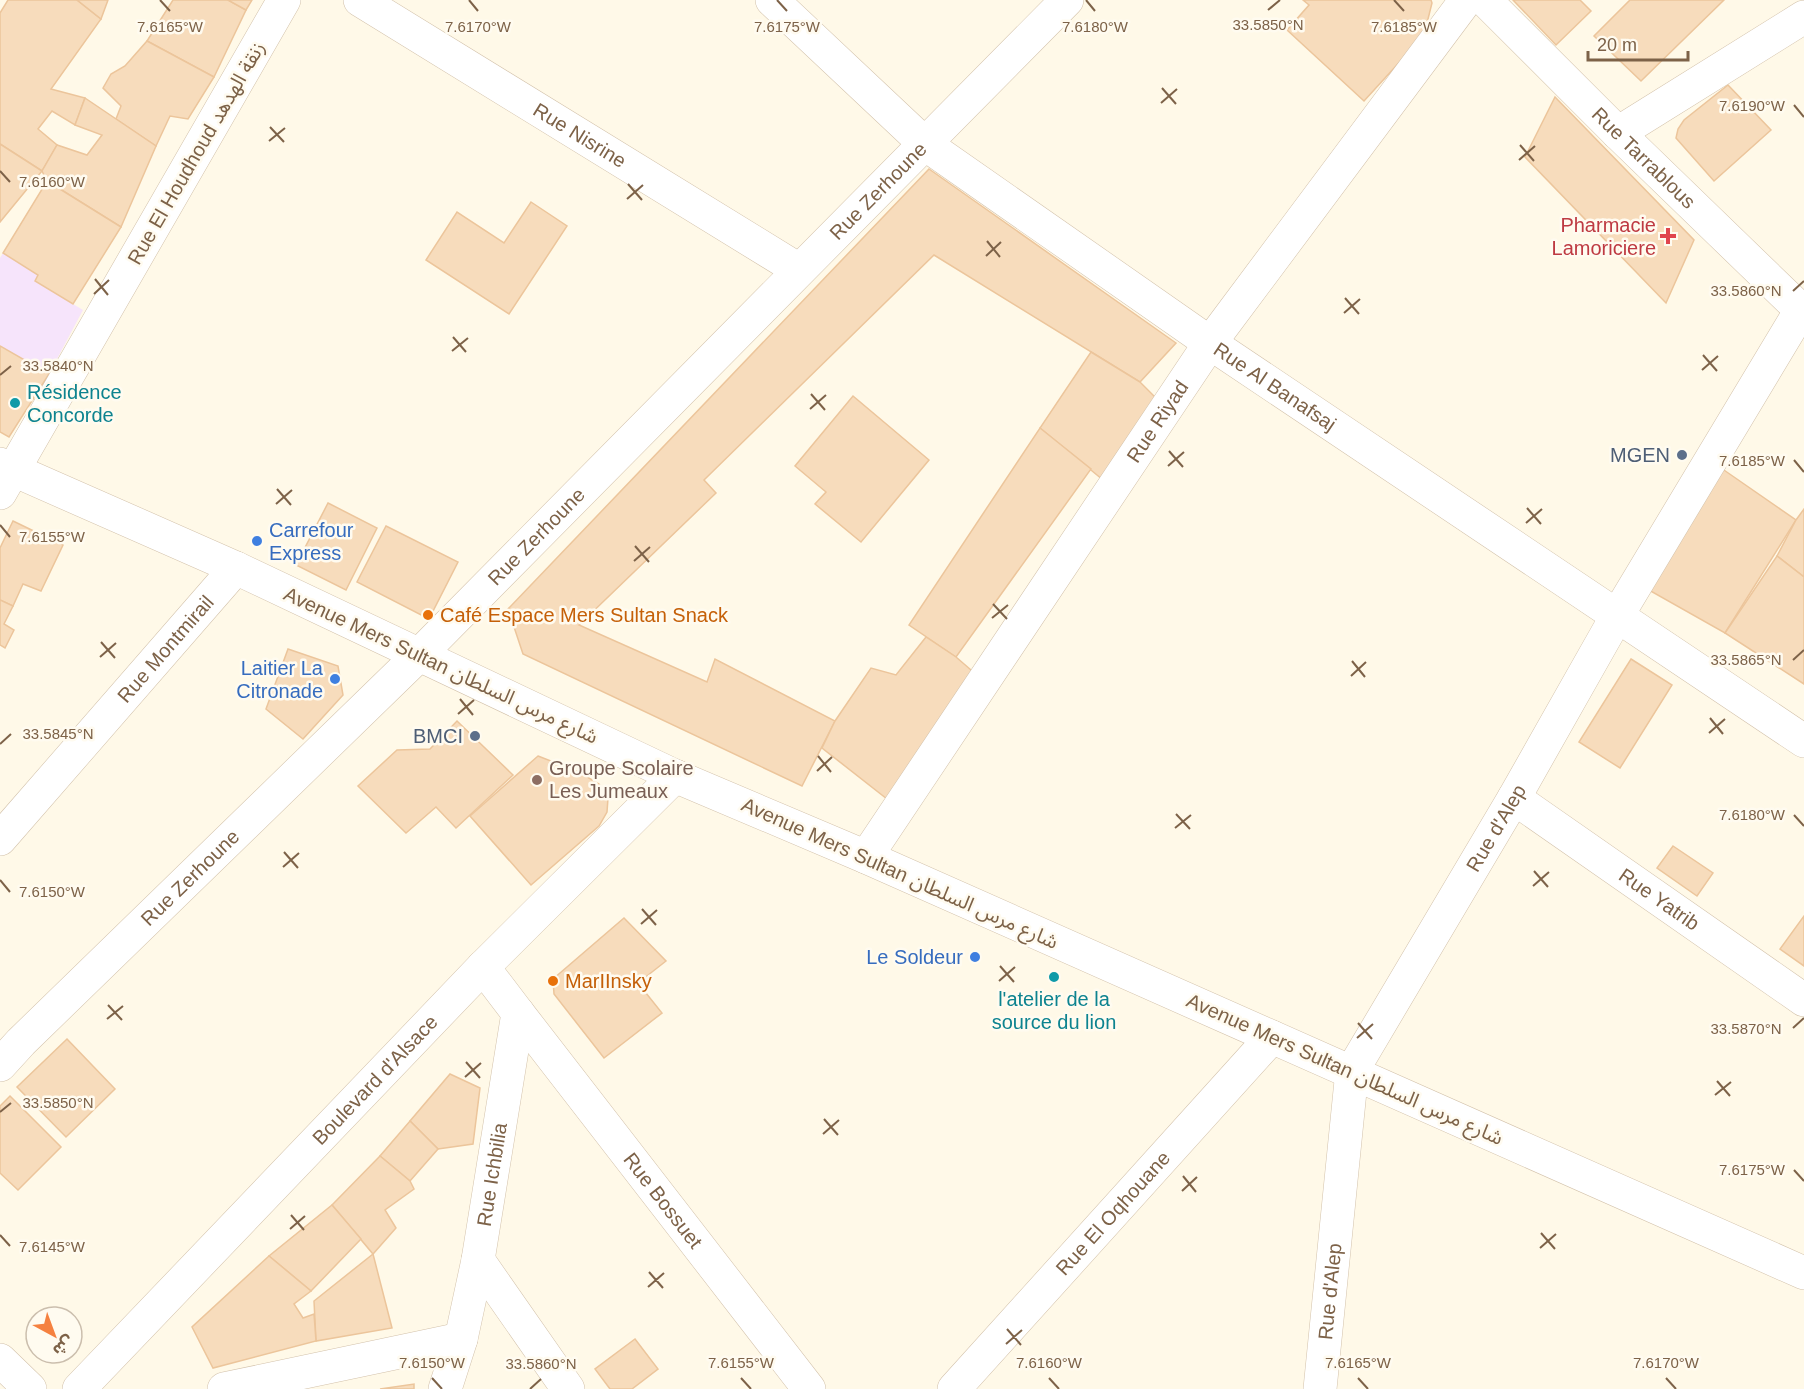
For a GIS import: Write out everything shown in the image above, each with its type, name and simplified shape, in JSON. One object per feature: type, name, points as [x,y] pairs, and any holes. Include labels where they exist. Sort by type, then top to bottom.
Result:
[{"type":"street","name":"Rue El Houdhoud زنقة الهدهد","points":[[4,476],[284,0]]},
{"type":"street","name":"Rue Nisrine","points":[[360,0],[799,270]]},
{"type":"street","name":"Rue Al Banafsaj","points":[[772,0],[925,144],[1210,343],[1804,741]]},
{"type":"street","name":"Rue Zerhoune","points":[[7,1043],[420,654],[1067,0]]},
{"type":"street","name":"Rue Riyad","points":[[866,857],[1210,343],[1466,0]]},
{"type":"street","name":"Rue Tarrablous","points":[[1485,0],[1803,312]]},
{"type":"street","points":[[1618,133],[1804,17]]},
{"type":"street","name":"Rue d'Alep","points":[[1320,1389],[1352,1071],[1514,798],[1617,616],[1803,312]]},
{"type":"street","name":"Avenue Mers Sultan شارع مرس السلطان","points":[[4,476],[236,568],[675,776],[866,857],[1804,1273]]},
{"type":"street","name":"Rue Montmirail","points":[[0,839],[236,568]]},
{"type":"street","name":"Boulevard d'Alsace","points":[[79,1389],[483,967],[675,776]]},
{"type":"street","name":"Rue Yatrib","points":[[1514,798],[1804,1000]]},
{"type":"street","points":[[483,967],[518,1013]]},
{"type":"street","name":"Rue Ichbilia","points":[[446,1389],[461,1339],[478,1260],[518,1013]]},
{"type":"street","name":"Rue Bossuet","points":[[518,1013],[809,1389]]},
{"type":"street","name":"Rue El Oqhouane","points":[[954,1389],[1272,1037]]},
{"type":"street","points":[[478,1260],[568,1389]]},
{"type":"street","points":[[224,1389],[461,1339]]},
{"type":"street","points":[[0,1360],[30,1389]]},
{"type":"shaded area","points":[[3,253],[38,275],[35,281],[83,310],[49,374],[0,346],[0,258]]},
{"type":"building","points":[[8,0],[77,0],[101,19],[51,89],[85,98],[75,125],[52,111],[38,129],[57,145],[42,171],[0,144],[0,13]]},
{"type":"building","points":[[77,0],[108,0],[101,19]]},
{"type":"building","points":[[173,0],[228,0],[246,10],[214,77],[147,41]]},
{"type":"building","points":[[228,0],[252,0],[246,10]]},
{"type":"building","points":[[1303,0],[1431,0],[1432,3],[1427,23],[1417,43],[1364,101],[1287,30],[1309,5]]},
{"type":"building","points":[[1513,0],[1580,0],[1591,11],[1556,45]]},
{"type":"building","points":[[1630,0],[1724,0],[1641,81],[1594,36]]},
{"type":"building","points":[[147,41],[214,77],[188,119],[170,116],[156,146],[116,119],[121,106],[103,88],[111,74],[125,66]]},
{"type":"building","points":[[1728,85],[1771,130],[1714,181],[1676,138],[1678,129],[1684,120]]},
{"type":"building","points":[[1555,97],[1694,240],[1666,303],[1525,157]]},
{"type":"building","points":[[85,98],[156,146],[121,227],[47,181],[42,171],[57,145],[87,155],[102,135],[75,125]]},
{"type":"building","points":[[0,144],[42,171],[0,222]]},
{"type":"building","points":[[929,169],[1176,343],[1140,382],[934,255],[704,480],[716,493],[579,625],[707,682],[715,659],[835,721],[802,786],[523,654],[508,609]]},
{"type":"building","points":[[47,181],[121,227],[73,304],[35,281],[38,275],[3,253]]},
{"type":"building","points":[[531,202],[567,226],[509,314],[426,260],[457,212],[504,243]]},
{"type":"building","name":"Résidence Concorde","points":[[0,346],[49,374],[9,437],[0,432]]},
{"type":"building","points":[[1091,352],[1140,382],[1156,398],[1103,480],[1040,428]]},
{"type":"building","points":[[853,396],[929,460],[861,542],[815,504],[826,492],[795,466]]},
{"type":"building","points":[[1040,428],[1091,469],[956,657],[909,625]]},
{"type":"building","points":[[1721,468],[1796,520],[1725,633],[1647,589]]},
{"type":"building","points":[[328,503],[377,528],[346,590],[296,565]]},
{"type":"building","points":[[1804,509],[1804,577],[1777,556]]},
{"type":"building","points":[[13,521],[63,545],[41,591],[23,584],[13,606],[0,600],[0,548]]},
{"type":"building","points":[[386,526],[458,562],[429,619],[357,582]]},
{"type":"building","points":[[1777,556],[1804,577],[1804,684],[1725,633]]},
{"type":"building","points":[[0,600],[13,606],[4,624],[14,630],[5,648],[0,645]]},
{"type":"building","points":[[926,637],[956,657],[978,676],[887,799],[822,748],[835,721],[871,668],[896,675]]},
{"type":"building","points":[[288,649],[338,666],[343,695],[303,739],[266,709]]},
{"type":"building","points":[[1631,659],[1672,685],[1620,768],[1579,742]]},
{"type":"building","points":[[457,721],[513,775],[456,828],[436,807],[406,833],[358,786],[397,750],[430,749]]},
{"type":"building","points":[[538,756],[579,772],[599,784],[608,798],[607,812],[599,826],[531,885],[470,816]]},
{"type":"building","points":[[1673,846],[1713,873],[1697,896],[1657,868]]},
{"type":"building","points":[[1804,916],[1804,966],[1780,949]]},
{"type":"building","points":[[624,918],[666,961],[638,983],[662,1013],[604,1058],[554,994],[553,979]]},
{"type":"building","points":[[67,1039],[115,1089],[66,1137],[17,1087]]},
{"type":"building","points":[[450,1074],[480,1088],[473,1144],[438,1149],[410,1121]]},
{"type":"building","points":[[10,1096],[61,1147],[18,1190],[0,1173],[0,1106]]},
{"type":"building","points":[[410,1121],[438,1149],[410,1181],[380,1156]]},
{"type":"building","points":[[380,1156],[410,1181],[414,1189],[385,1210],[396,1228],[373,1254],[332,1205]]},
{"type":"building","points":[[332,1205],[361,1239],[311,1291],[269,1256]]},
{"type":"building","points":[[373,1254],[392,1328],[316,1341],[314,1301]]},
{"type":"building","points":[[269,1256],[311,1291],[294,1304],[303,1318],[314,1314],[316,1341],[213,1368],[192,1327]]},
{"type":"building","points":[[635,1339],[658,1369],[632,1389],[610,1389],[595,1369]]},
{"type":"building","points":[[414,1384],[414,1389],[380,1389]]},
{"type":"place","name":"Pharmacie Lamoriciere","points":[[1668,236]]},
{"type":"place","name":"Résidence Concorde","points":[[15,403]]},
{"type":"place","name":"MGEN","points":[[1682,455]]},
{"type":"place","name":"Carrefour Express","points":[[257,541]]},
{"type":"place","name":"Café Espace Mers Sultan Snack","points":[[428,615]]},
{"type":"place","name":"Laitier La Citronade","points":[[335,679]]},
{"type":"place","name":"BMCI","points":[[475,736]]},
{"type":"place","name":"Groupe Scolaire Les Jumeaux","points":[[537,780]]},
{"type":"place","name":"Le Soldeur","points":[[975,957]]},
{"type":"place","name":"l'atelier de la source du lion","points":[[1054,977]]},
{"type":"place","name":"MarIInsky","points":[[553,981]]}]
